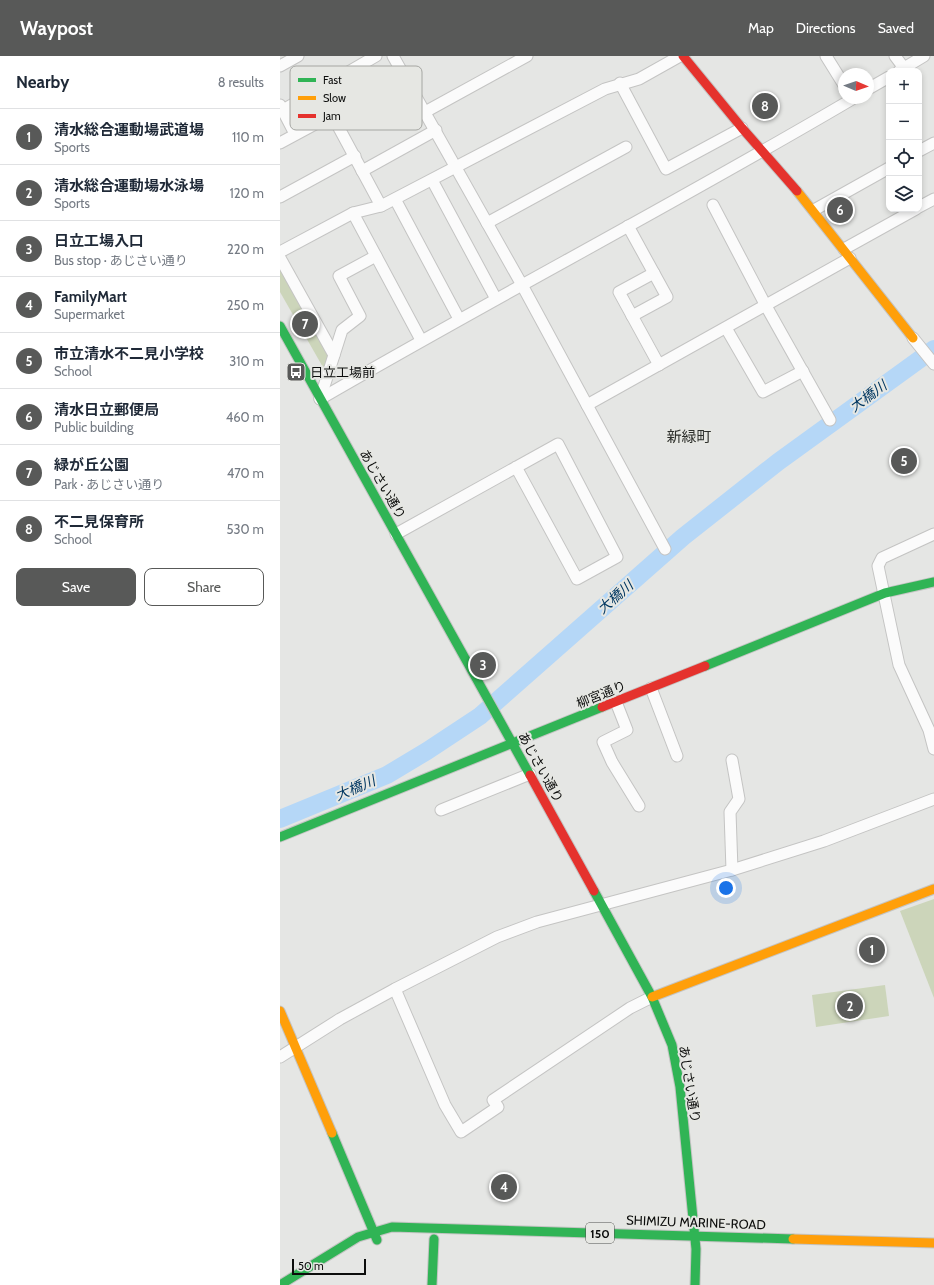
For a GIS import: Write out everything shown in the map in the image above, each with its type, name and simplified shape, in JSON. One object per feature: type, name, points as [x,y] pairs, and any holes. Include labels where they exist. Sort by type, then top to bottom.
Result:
[{"type":"main road","points":[[683,56],[742,128],[814,210],[913,338]]},
{"type":"main road","name":"あじさい通り","points":[[280,326],[514,743],[652,997],[672,1046],[680,1087],[696,1249],[695,1285]]},
{"type":"main road","name":"柳宮通り","points":[[280,837],[885,593],[934,582]]},
{"type":"main road","points":[[652,997],[934,889]]},
{"type":"main road","points":[[280,1011],[374,1238]]},
{"type":"main road","name":"SHIMIZU MARINE-ROAD","points":[[374,1238],[392,1227],[934,1243]]},
{"type":"main road","name":"SHIMIZU MARINE-ROAD","points":[[280,1285],[358,1237],[392,1237]]},
{"type":"main road","points":[[432,1285],[434,1239]]},
{"type":"street","points":[[280,66],[298,56]]},
{"type":"street","points":[[357,66],[376,56]]},
{"type":"street","points":[[393,56],[399,66]]},
{"type":"street","points":[[425,112],[527,56]]},
{"type":"street","points":[[280,252],[353,213],[381,206],[395,199],[605,89],[638,79],[680,56]]},
{"type":"street","points":[[826,56],[838,75]]},
{"type":"street","points":[[895,56],[900,68]]},
{"type":"street","points":[[904,68],[924,56]]},
{"type":"street","points":[[874,86],[886,79]]},
{"type":"street","points":[[620,84],[666,169],[742,128]]},
{"type":"street","points":[[290,102],[281,107],[290,124]]},
{"type":"street","points":[[320,399],[421,340],[496,300],[762,151],[843,104]]},
{"type":"street","points":[[422,107],[522,285],[665,549]]},
{"type":"street","points":[[293,130],[295,134]]},
{"type":"street","points":[[280,143],[303,130]]},
{"type":"street","points":[[340,130],[381,206]]},
{"type":"street","points":[[362,171],[436,130]]},
{"type":"street","points":[[922,149],[934,143]]},
{"type":"street","points":[[487,223],[626,147]]},
{"type":"street","points":[[280,197],[354,156]]},
{"type":"street","points":[[814,210],[886,170]]},
{"type":"street","points":[[432,180],[496,300]]},
{"type":"street","points":[[395,199],[459,319]]},
{"type":"street","points":[[922,205],[934,199]]},
{"type":"street","points":[[713,205],[766,306],[830,420]]},
{"type":"street","points":[[587,405],[766,306],[911,212]]},
{"type":"street","points":[[353,213],[421,340]]},
{"type":"street","points":[[628,226],[667,297],[632,316]]},
{"type":"street","points":[[320,399],[342,330],[360,316],[339,276],[376,256]]},
{"type":"street","points":[[280,258],[334,355]]},
{"type":"street","points":[[654,273],[619,292],[659,365]]},
{"type":"street","points":[[726,328],[763,392],[803,371]]},
{"type":"street","points":[[913,338],[933,363]]},
{"type":"street","points":[[396,534],[516,467],[558,444],[617,557],[577,578],[516,467]]},
{"type":"street","points":[[934,534],[882,558],[878,566],[885,593],[899,665],[929,730],[934,749]]},
{"type":"street","points":[[650,688],[677,756]]},
{"type":"street","points":[[616,702],[627,730],[603,742],[615,767],[640,806]]},
{"type":"street","points":[[732,760],[739,799],[730,812],[732,870]]},
{"type":"street","points":[[441,810],[530,774]]},
{"type":"street","points":[[280,1056],[296,1048],[340,1019],[497,937],[537,922],[732,870],[824,841],[934,799]]},
{"type":"street","points":[[395,989],[446,1105],[460,1132],[498,1108],[493,1100],[630,1008],[652,997]]},
{"type":"green space","points":[[280,266],[330,356],[324,369],[280,292]]},
{"type":"green space","points":[[934,899],[934,998],[900,911]]},
{"type":"green space","points":[[885,985],[889,1016],[816,1027],[812,995]]},
{"type":"waterway","name":"大橋川","points":[[280,819],[387,775],[480,716],[683,537],[778,462],[934,349]]},
{"type":"traffic: fast","points":[[280,326],[530,775]]},
{"type":"traffic: fast","points":[[705,666],[885,593],[934,582]]},
{"type":"traffic: fast","points":[[280,837],[602,707]]},
{"type":"traffic: fast","points":[[594,891],[652,997],[672,1045],[680,1087],[696,1249],[695,1285]]},
{"type":"traffic: fast","points":[[332,1133],[377,1240]]},
{"type":"traffic: fast","points":[[280,1285],[358,1237],[392,1227],[793,1239]]},
{"type":"traffic: fast","points":[[432,1285],[434,1239]]},
{"type":"traffic: slow","points":[[797,191],[913,338]]},
{"type":"traffic: slow","points":[[652,997],[934,889]]},
{"type":"traffic: slow","points":[[280,1011],[332,1133]]},
{"type":"traffic: slow","points":[[793,1239],[934,1243]]},
{"type":"traffic: jam","points":[[683,56],[742,128],[797,191]]},
{"type":"traffic: jam","points":[[602,707],[705,666]]},
{"type":"traffic: jam","points":[[530,775],[594,891]]},
{"type":"place","name":"不二見保育所","points":[[765,106]]},
{"type":"place","name":"清水日立郵便局","points":[[840,210]]},
{"type":"place","name":"緑が丘公園","points":[[305,324]]},
{"type":"place","name":"日立工場前","points":[[296,372]]},
{"type":"place","name":"市立清水不二見小学校","points":[[904,461]]},
{"type":"place","name":"日立工場入口","points":[[483,665]]},
{"type":"place","name":"清水総合運動場武道場","points":[[872,950]]},
{"type":"place","name":"清水総合運動場水泳場","points":[[850,1006]]},
{"type":"place","name":"FamilyMart","points":[[504,1187]]},
{"type":"district","name":"新緑町","points":[[689,437]]}]
